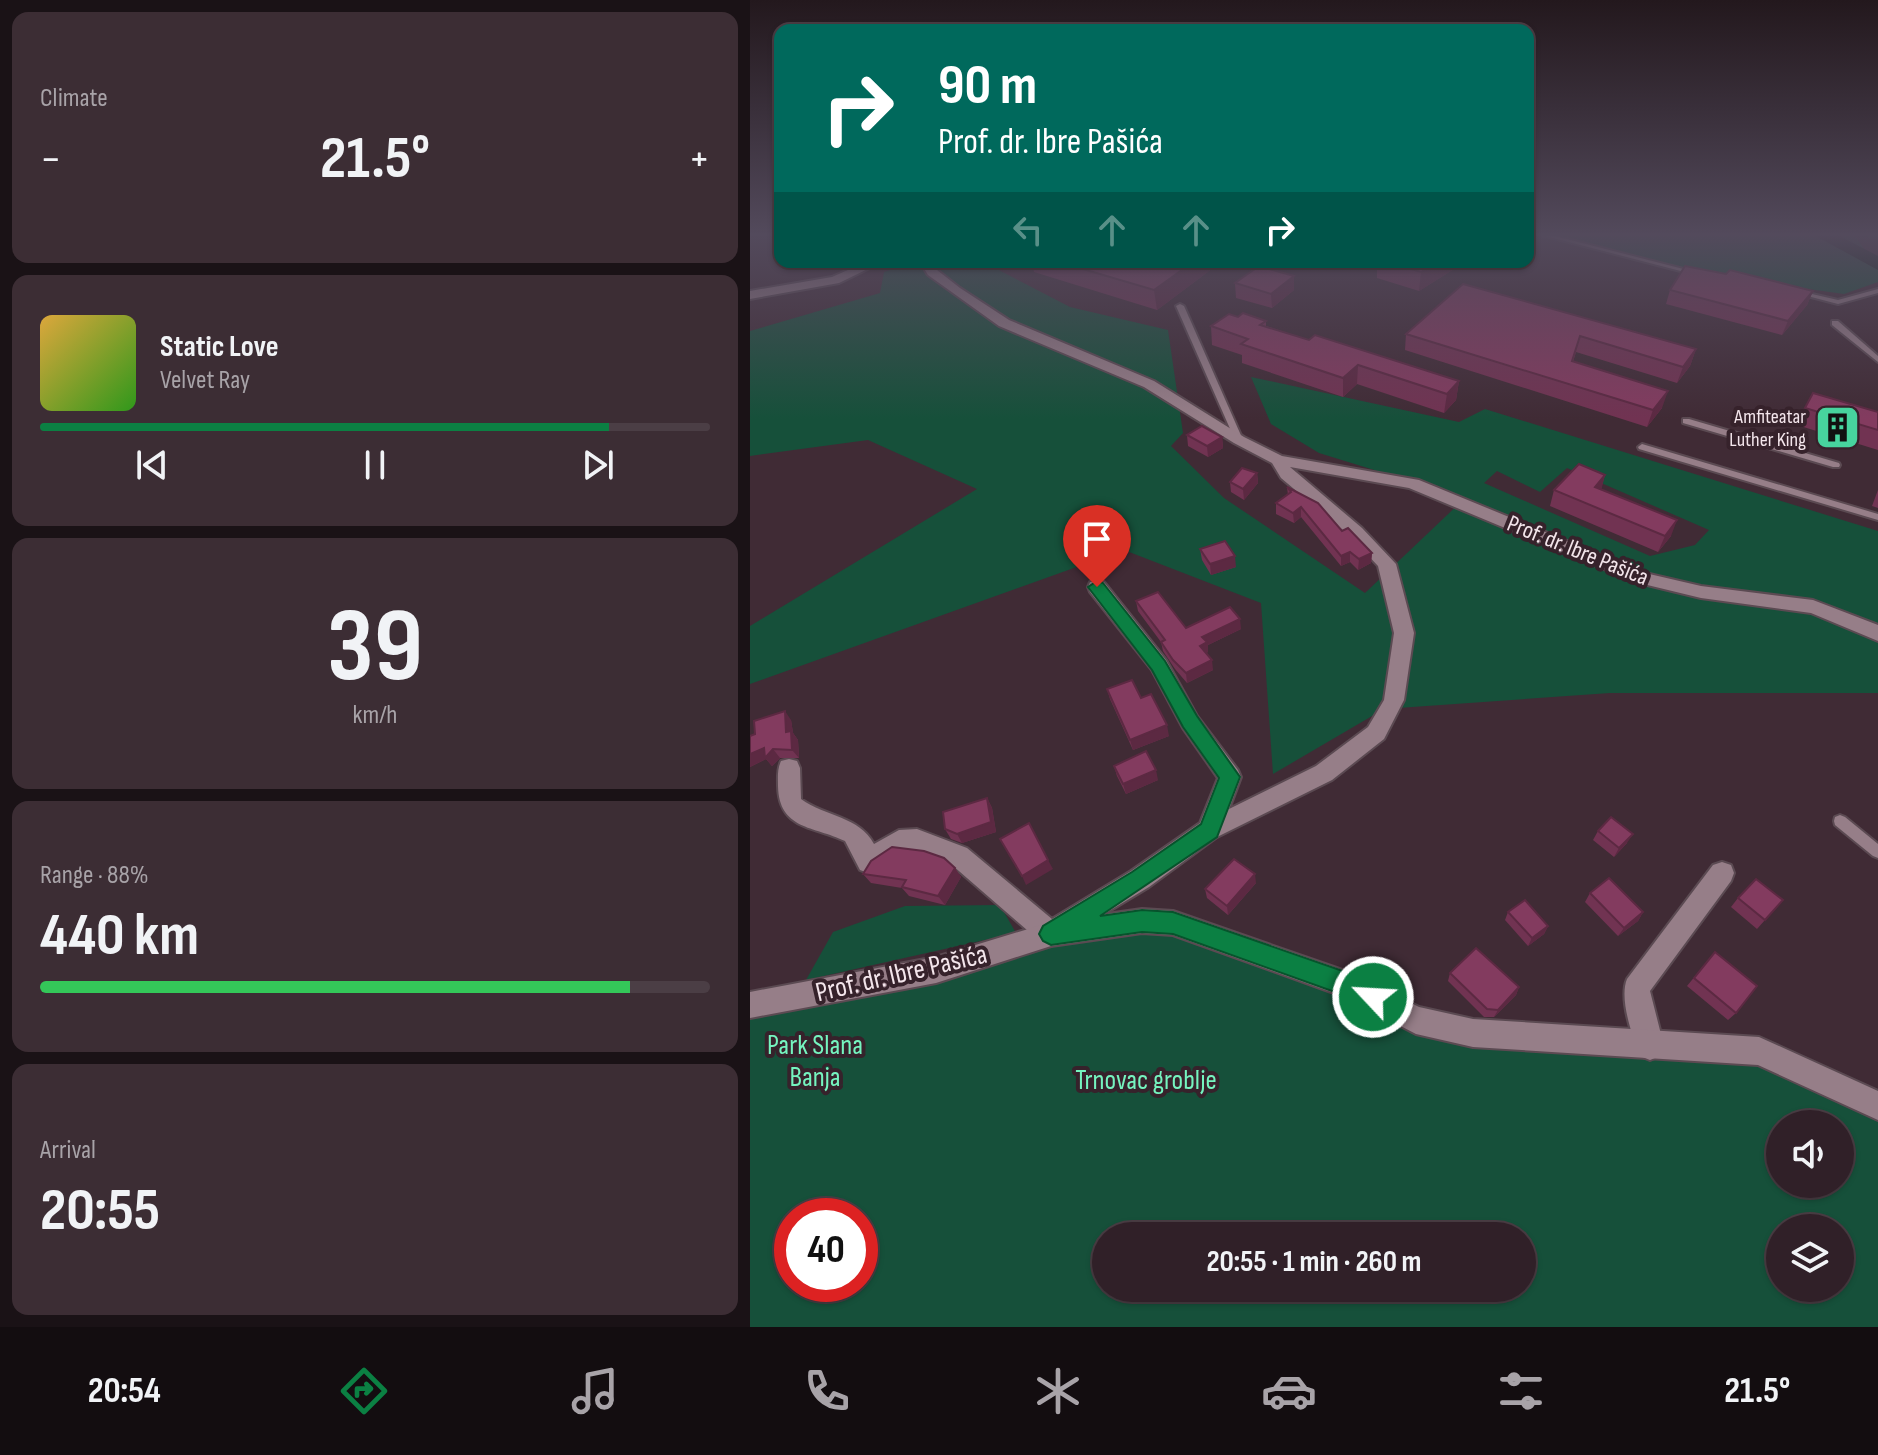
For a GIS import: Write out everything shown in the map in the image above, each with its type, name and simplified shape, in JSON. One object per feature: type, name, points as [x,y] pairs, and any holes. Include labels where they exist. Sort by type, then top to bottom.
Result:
[{"type":"street","name":"Prof. dr. Ibre Pašića","points":[[963,296],[1004,323],[1149,384],[1239,440],[1278,460],[1413,484],[1641,578],[1701,592],[1813,607],[1859,623],[1878,634]]},
{"type":"street","name":"Prof. dr. Ibre Pašića","points":[[1051,934],[1140,879],[1209,830],[1324,773],[1376,733],[1394,700],[1404,633],[1387,564],[1356,532],[1287,475],[1278,460]]},
{"type":"street","points":[[1097,587],[1159,665],[1190,722],[1230,777],[1209,830]]},
{"type":"street","points":[[789,768],[790,804],[813,820],[838,825],[853,834],[864,845],[868,862],[899,840],[917,839],[935,849],[959,856],[1051,934]]},
{"type":"street","points":[[1650,1046],[1636,988],[1722,873]]},
{"type":"street","name":"Prof. dr. Ibre Pašića","points":[[750,1005],[936,970],[1051,934],[1142,921],[1173,923],[1351,986],[1416,1020],[1473,1033],[1759,1051],[1878,1106]]},
{"type":"lane","points":[[1812,296],[1838,302],[1860,296]]},
{"type":"lane","points":[[1180,306],[1239,440]]},
{"type":"lane","points":[[1835,323],[1878,360]]},
{"type":"lane","points":[[1686,421],[1836,465]]},
{"type":"lane","points":[[1642,447],[1878,517]]},
{"type":"lane","points":[[1840,821],[1878,852]]},
{"type":"green space","points":[[870,296],[1049,296],[1070,307],[1168,330],[1183,433],[1171,446],[1224,498],[1365,593],[1465,498],[1319,453],[1271,424],[1251,377],[1459,422],[1485,409],[1878,531],[1878,693],[1610,693],[1384,709],[1273,774],[1261,603],[1124,550],[750,684],[750,626],[977,489],[868,440],[750,456],[750,331]],"holes":[[[1567,468],[1709,530],[1695,545],[1650,556],[1484,483],[1497,471],[1540,492]]]},
{"type":"green space","points":[[1000,905],[1016,933],[806,980],[833,932],[905,906]]},
{"type":"green space","name":"Trnovac groblje","points":[[1142,921],[1416,1020],[1759,1051],[1878,1106],[1878,1327],[750,1327],[750,1006]]},
{"type":"building","points":[[1449,296],[1506,296],[1696,349],[1683,367],[1580,336],[1572,361],[1668,391],[1653,410],[1406,334]]},
{"type":"building","points":[[1693,296],[1809,296],[1788,321]]},
{"type":"building","points":[[1243,313],[1266,321],[1260,325],[1309,340],[1315,335],[1459,381],[1447,394],[1358,365],[1343,378],[1241,344],[1248,339],[1211,326],[1229,314],[1238,317]]},
{"type":"building","points":[[1813,393],[1878,412],[1878,430],[1805,408]]},
{"type":"building","points":[[1202,426],[1222,437],[1207,446],[1187,435]]},
{"type":"building","points":[[1579,464],[1605,475],[1595,487],[1677,520],[1665,536],[1554,490]]},
{"type":"building","points":[[1242,468],[1257,473],[1243,489],[1230,482]]},
{"type":"building","points":[[1287,487],[1318,503],[1342,531],[1348,528],[1372,553],[1359,559],[1350,552],[1341,556],[1301,507],[1293,513],[1276,503],[1291,492]]},
{"type":"building","points":[[1225,541],[1235,556],[1210,564],[1200,549]]},
{"type":"building","points":[[1158,592],[1186,628],[1230,607],[1240,619],[1202,637],[1207,642],[1200,646],[1212,660],[1186,673],[1173,660],[1161,642],[1165,640],[1136,601]]},
{"type":"building","points":[[1132,680],[1141,698],[1151,694],[1167,725],[1130,740],[1107,689]]},
{"type":"building","points":[[785,711],[786,732],[791,731],[792,750],[773,749],[765,758],[764,748],[750,754],[750,736],[755,734],[754,721]]},
{"type":"building","points":[[1146,751],[1156,770],[1123,784],[1114,766]]},
{"type":"building","points":[[987,798],[991,822],[957,834],[945,829],[943,812]]},
{"type":"building","points":[[1611,817],[1633,834],[1619,848],[1598,831]]},
{"type":"building","points":[[1029,823],[1048,860],[1022,876],[1000,839]]},
{"type":"building","points":[[892,847],[924,851],[944,858],[955,868],[938,896],[902,887],[906,880],[863,874],[871,861]]},
{"type":"building","points":[[1234,859],[1255,874],[1227,906],[1205,889]]},
{"type":"building","points":[[1609,878],[1643,912],[1624,928],[1590,893]]},
{"type":"building","points":[[1756,879],[1783,900],[1765,920],[1738,898]]},
{"type":"building","points":[[1525,900],[1548,926],[1532,938],[1508,912]]},
{"type":"building","points":[[1476,948],[1519,987],[1498,1010],[1487,1009],[1450,973]]},
{"type":"building","points":[[1715,952],[1757,986],[1736,1013],[1694,978]]},
{"type":"place","name":"Amfiteatar Luther King","points":[[1837,428]]},
{"type":"route","points":[[1097,587],[1159,665],[1190,722],[1230,777],[1209,830],[1140,879],[1051,934],[1142,921],[1173,923],[1351,986],[1373,997]]},
{"type":"park label","name":"Park Slana Banja","points":[[815,1060]]}]
